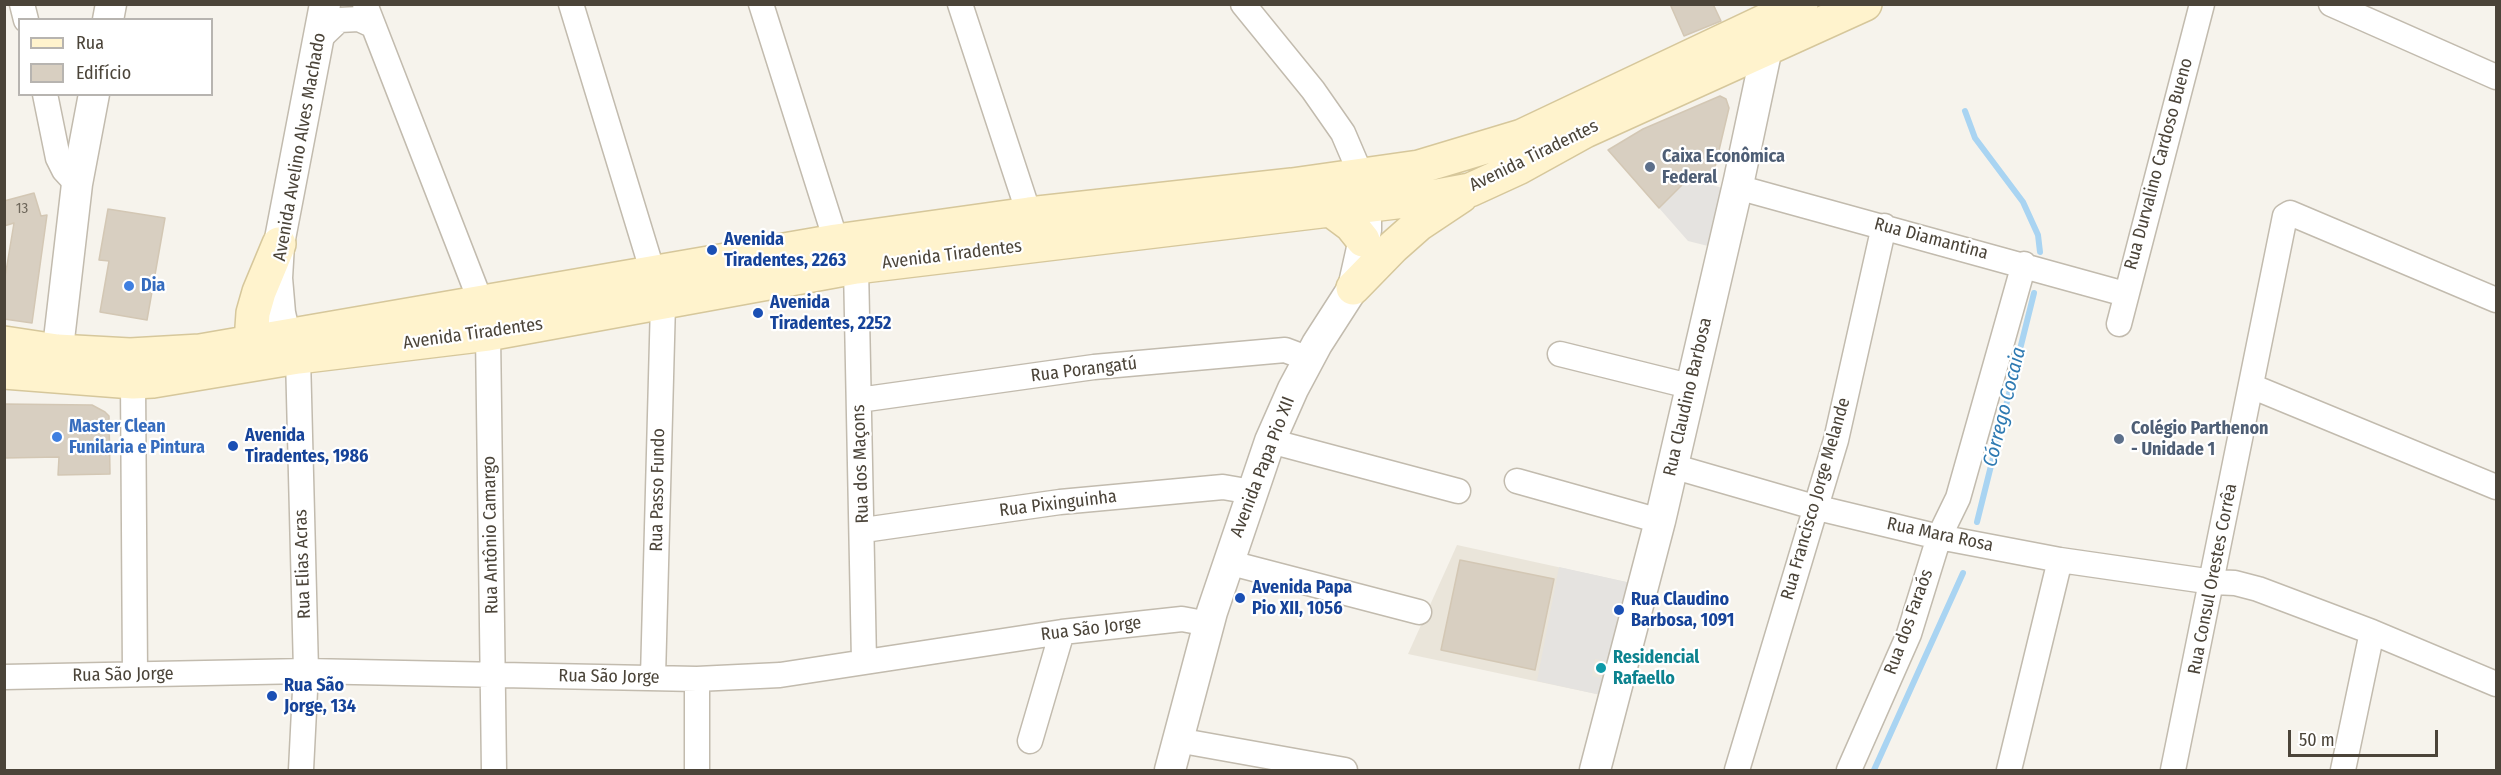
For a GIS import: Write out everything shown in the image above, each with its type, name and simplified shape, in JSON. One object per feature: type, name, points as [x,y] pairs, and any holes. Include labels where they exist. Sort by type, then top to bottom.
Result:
[{"type":"main road","name":"Avenida Tiradentes","points":[[4,372],[56,364],[161,355],[251,342],[291,346],[488,334],[836,241],[1029,214],[1292,185],[1363,189],[1420,199],[1470,190],[1518,168],[1585,131],[1801,4]]},
{"type":"main road","name":"Avenida Tiradentes","points":[[4,344],[56,364],[133,382],[480,300],[658,288],[856,267],[1330,208],[1363,189],[1419,166],[1522,136],[1765,25],[1865,4]]},
{"type":"main road","points":[[1292,185],[1330,208],[1351,225],[1363,240]]},
{"type":"main road","points":[[1353,288],[1419,224],[1470,190]]},
{"type":"main road","points":[[251,342],[259,292],[279,244]]},
{"type":"street","name":"Avenida Avelino Alves Machado","points":[[291,346],[277,278],[279,244],[325,4]]},
{"type":"street","name":"Rua Passo Fundo","points":[[571,4],[658,288],[653,677]]},
{"type":"street","points":[[761,4],[836,241]]},
{"type":"street","points":[[960,4],[1029,214]]},
{"type":"street","points":[[1243,4],[1313,90],[1343,133],[1363,189]]},
{"type":"street","name":"Rua Durvalino Cardoso Bueno","points":[[2119,324],[2202,4]]},
{"type":"street","points":[[2331,4],[2496,77]]},
{"type":"street","points":[[320,38],[339,20],[359,19],[369,15]]},
{"type":"street","name":"Rua Antônio Camargo","points":[[369,15],[480,300],[488,334],[495,771]]},
{"type":"street","name":"Rua Claudino Barbosa","points":[[1595,771],[1659,521],[1737,187],[1765,25]]},
{"type":"street","points":[[56,364],[77,184],[94,96]]},
{"type":"street","points":[[46,100],[53,113],[68,125],[87,130]]},
{"type":"street","points":[[46,100],[58,158],[64,170],[77,184]]},
{"type":"street","name":"Rua Diamantina","points":[[1737,187],[2024,264],[2125,294]]},
{"type":"street","name":"Avenida Papa Pio XII","points":[[1170,771],[1227,562],[1270,441],[1309,359],[1353,288],[1363,240],[1363,189]]},
{"type":"street","name":"Rua Consul Orestes Corrêa","points":[[2173,771],[2213,582],[2285,216],[2290,213],[2496,300]]},
{"type":"street","name":"Rua Francisco Jorge Melande","points":[[1737,771],[1846,399],[1884,226]]},
{"type":"street","name":"Rua dos Faraós","points":[[1849,771],[1908,634],[1939,537],[1958,498],[2024,264]]},
{"type":"street","name":"Rua dos Maçons","points":[[856,267],[864,530],[864,661]]},
{"type":"street","name":"Rua Elias Acras","points":[[291,346],[306,671],[301,771]]},
{"type":"street","name":"Rua Porangatú","points":[[859,400],[1094,367],[1285,350],[1309,359]]},
{"type":"street","points":[[1560,354],[1689,386]]},
{"type":"street","points":[[133,382],[135,674]]},
{"type":"street","points":[[2251,386],[2496,487]]},
{"type":"street","points":[[1270,441],[1458,491]]},
{"type":"street","name":"Rua Mara Rosa","points":[[1672,466],[1814,507],[1939,537],[2060,560],[2213,582],[2235,583],[2258,589],[2372,632],[2496,684]]},
{"type":"street","points":[[1518,481],[1659,521]]},
{"type":"street","name":"Rua Pixinguinha","points":[[864,530],[1060,502],[1223,487],[1252,492]]},
{"type":"street","points":[[2009,771],[2060,560]]},
{"type":"street","points":[[1227,562],[1419,612]]},
{"type":"street","name":"Rua São Jorge","points":[[4,677],[306,671],[698,679],[780,675],[1062,632],[1182,619],[1209,624]]},
{"type":"street","points":[[1030,741],[1062,632]]},
{"type":"street","points":[[2343,771],[2372,632]]},
{"type":"street","points":[[697,771],[698,679]]},
{"type":"street","points":[[1177,740],[1345,771]]},
{"type":"shaded area","points":[[1689,178],[1722,188],[1708,246],[1688,241],[1659,208]]},
{"type":"shaded area","points":[[1457,545],[1631,583],[1601,695],[1408,654]]},
{"type":"shaded area","points":[[1559,567],[1631,583],[1610,662],[1595,659],[1592,676],[1606,679],[1601,695],[1537,681]]},
{"type":"building","points":[[1670,4],[1713,4],[1721,21],[1684,36]]},
{"type":"building","points":[[1720,96],[1726,99],[1729,108],[1711,184],[1689,178],[1659,208],[1608,150],[1643,129]]},
{"type":"building","points":[[34,193],[41,216],[47,215],[32,323],[4,319],[4,283],[14,223],[4,226],[4,201]]},
{"type":"building","name":"Dia","points":[[108,209],[165,218],[147,320],[100,312],[109,261],[99,260]]},
{"type":"building","name":"Master Clean Funilaria e Pintura","points":[[4,404],[92,405],[105,412],[109,416],[110,474],[58,475],[59,457],[4,458]]},
{"type":"building","points":[[1460,560],[1554,579],[1535,670],[1441,650]]},
{"type":"waterway","name":"Córrego Cocaia","points":[[1965,111],[1975,138],[2023,202],[2038,235],[2040,252]]},
{"type":"waterway","name":"Córrego Cocaia","points":[[1977,522],[2034,293]]},
{"type":"waterway","name":"Córrego Cocaia","points":[[1874,770],[1963,573]]},
{"type":"place","name":"Caixa Econômica Federal","points":[[1650,167]]},
{"type":"place","name":"Avenida Tiradentes, 2263","points":[[712,250]]},
{"type":"place","name":"Dia","points":[[129,286]]},
{"type":"place","name":"Avenida Tiradentes, 2252","points":[[758,313]]},
{"type":"place","name":"Master Clean Funilaria e Pintura","points":[[57,437]]},
{"type":"place","name":"Colégio Parthenon - Unidade 1","points":[[2119,439]]},
{"type":"place","name":"Avenida Tiradentes, 1986","points":[[233,446]]},
{"type":"place","name":"Avenida Papa Pio XII, 1056","points":[[1240,598]]},
{"type":"place","name":"Rua Claudino Barbosa, 1091","points":[[1619,610]]},
{"type":"place","name":"Residencial Rafaello","points":[[1601,668]]},
{"type":"place","name":"Rua São Jorge, 134","points":[[272,696]]}]
